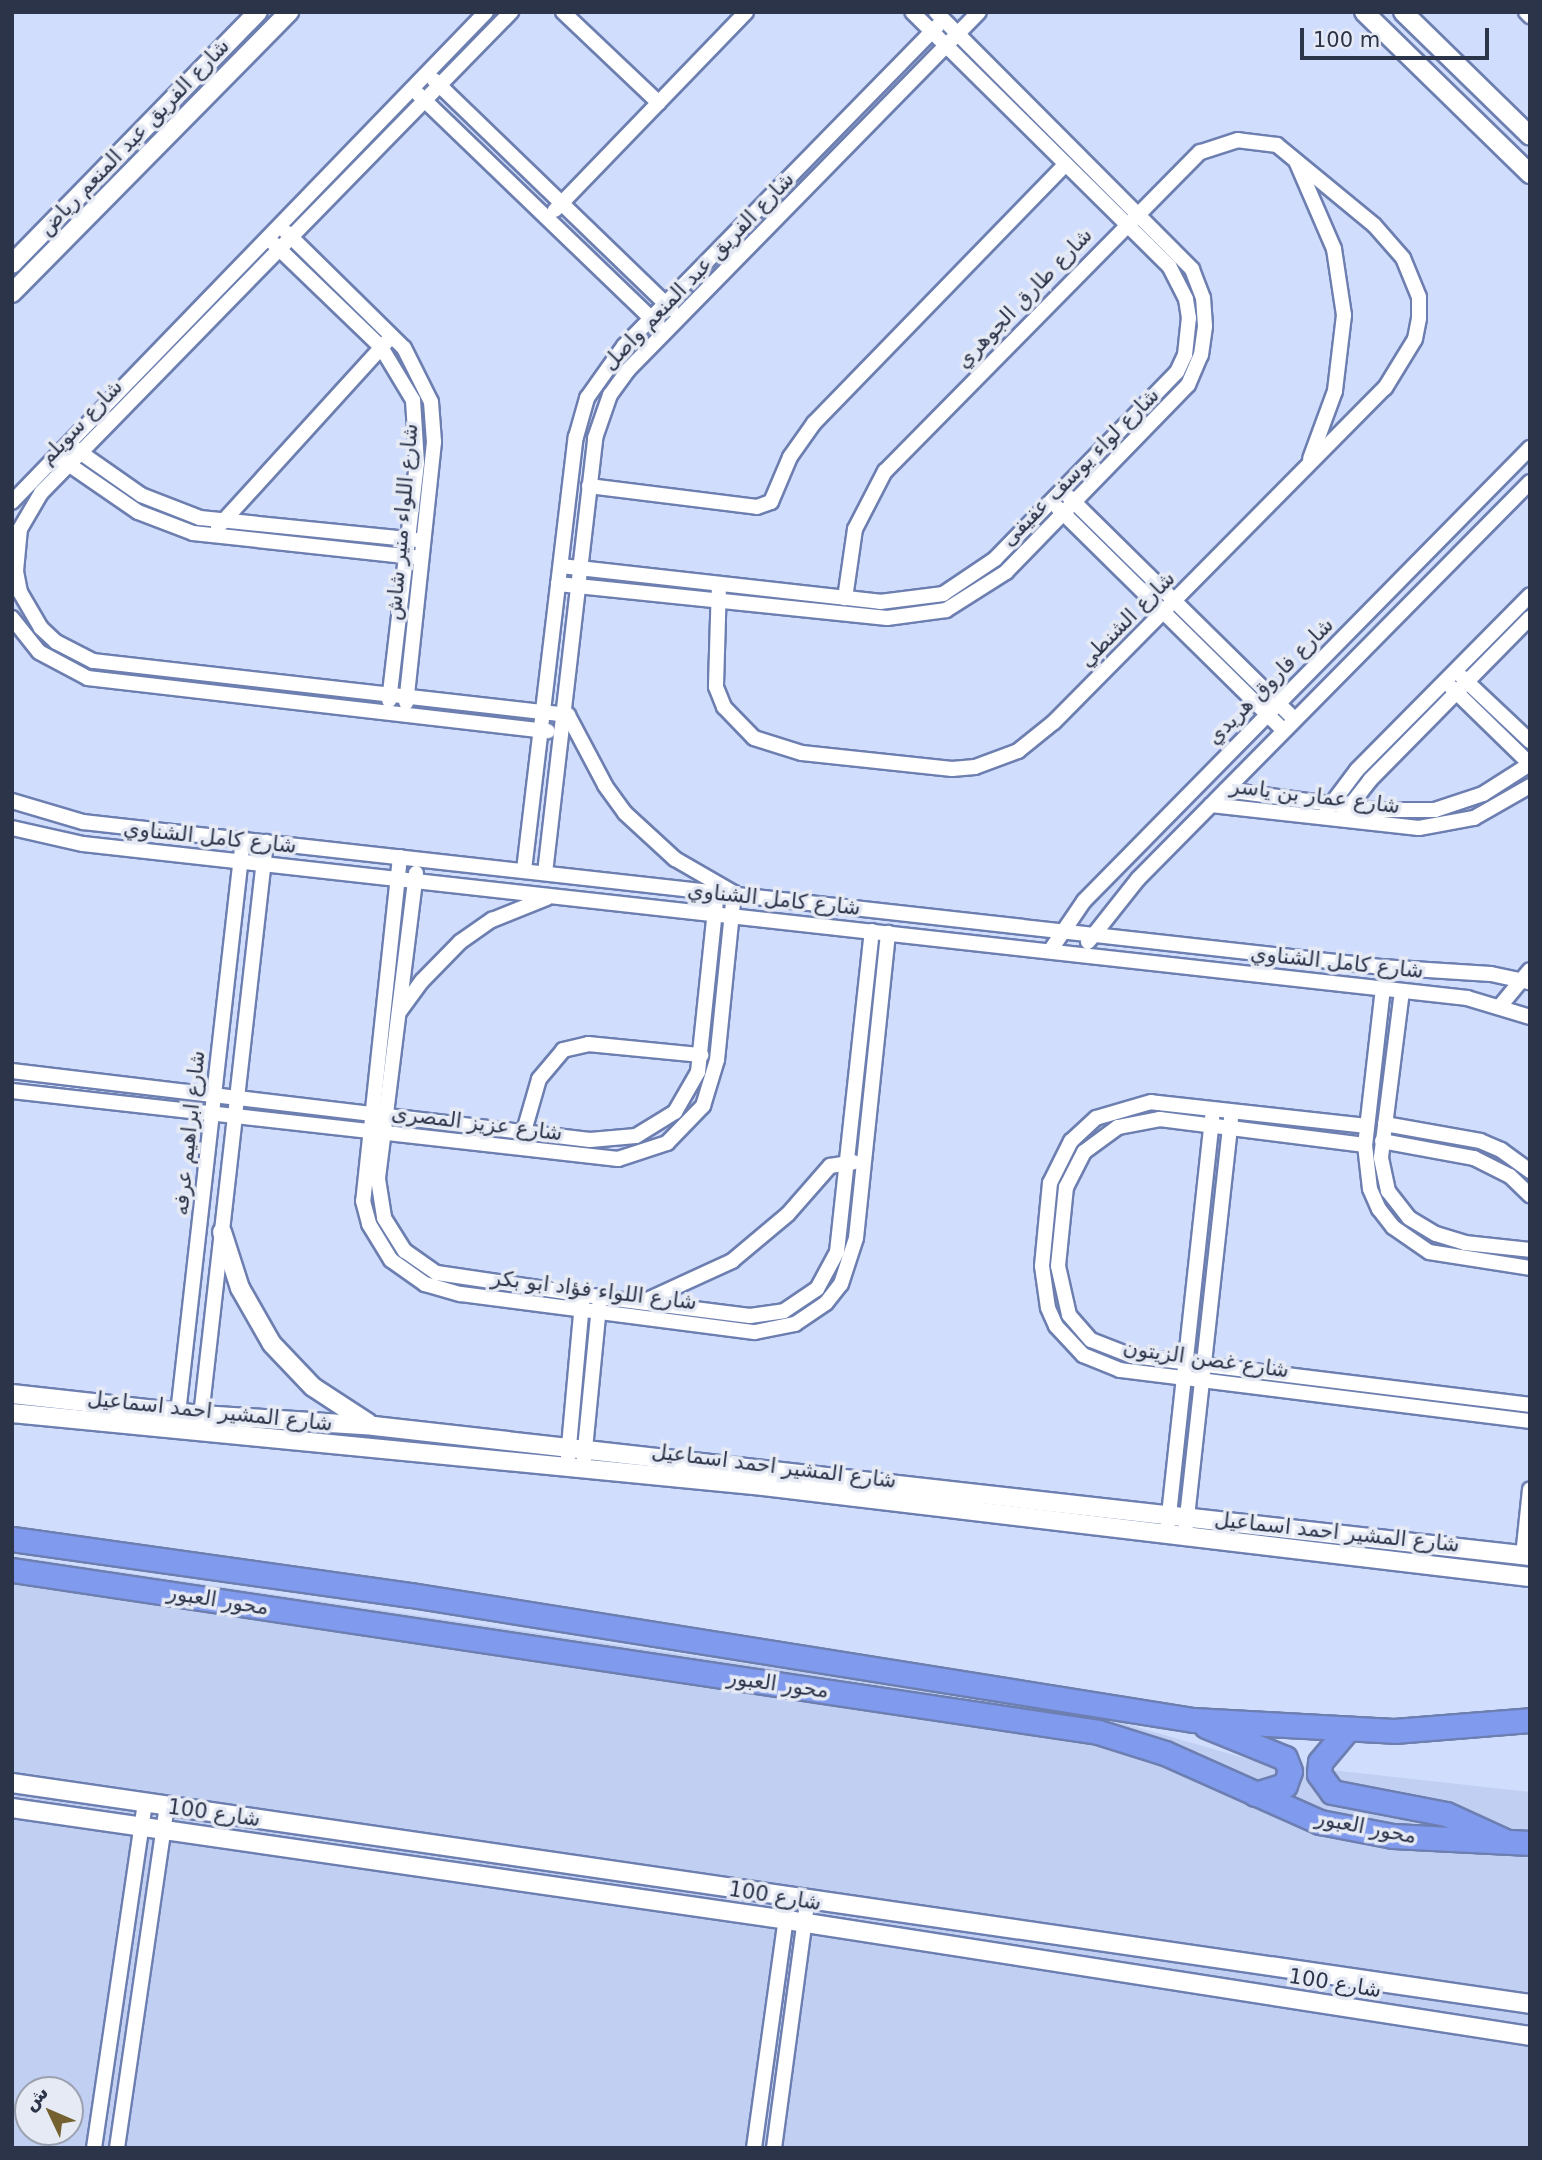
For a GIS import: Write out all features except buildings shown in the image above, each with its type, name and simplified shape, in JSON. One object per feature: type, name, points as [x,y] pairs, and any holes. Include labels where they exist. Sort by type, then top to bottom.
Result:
[{"type":"highway","name":"محور العبور","points":[[12,1539],[425,1597],[1193,1720],[1346,1731],[1530,1720]]},
{"type":"highway","name":"محور العبور","points":[[12,1570],[1098,1732],[1165,1753],[1320,1822],[1356,1830],[1430,1839],[1530,1843]]},
{"type":"highway","points":[[1193,1720],[1285,1758],[1290,1771],[1285,1785],[1255,1794]]},
{"type":"highway","points":[[1346,1731],[1320,1762],[1319,1773],[1332,1792],[1446,1814],[1504,1840]]},
{"type":"street","name":"شارع الفريق عبد المنعم رياض","points":[[12,264],[258,12]]},
{"type":"street","name":"شارع الفريق عبد المنعم رياض","points":[[12,293],[289,12]]},
{"type":"street","name":"شارع سويلم","points":[[12,502],[66,442],[486,12]]},
{"type":"street","name":"شارع سويلم","points":[[511,12],[80,453],[29,509],[16,550],[20,592],[29,612],[56,642],[93,661],[563,712]]},
{"type":"street","points":[[563,12],[659,103]]},
{"type":"street","points":[[547,218],[746,12]]},
{"type":"street","name":"شارع لواء يوسف عفيفى","points":[[561,566],[902,603],[943,594],[979,573],[1167,388],[1185,355],[1189,318],[1179,282],[1126,223],[912,12]]},
{"type":"street","name":"شارع الفريق عبد المنعم واصل","points":[[545,873],[595,438],[610,395],[665,332],[979,12]]},
{"type":"street","points":[[1403,12],[1530,136]]},
{"type":"street","points":[[1525,12],[1530,16]]},
{"type":"street","name":"شارع لواء يوسف عفيفى","points":[[558,584],[887,618],[923,616],[946,610],[988,587],[1178,399],[1196,369],[1204,341],[1203,298],[1192,269],[943,15]]},
{"type":"street","name":"شارع الفريق عبد المنعم واصل","points":[[524,870],[576,437],[587,398],[609,362],[931,31],[943,15]]},
{"type":"street","points":[[1372,15],[1527,175]]},
{"type":"street","points":[[426,74],[679,318]]},
{"type":"street","points":[[412,88],[665,332]]},
{"type":"street","name":"شارع طارق الجوهري","points":[[845,598],[855,529],[885,471],[1184,164],[1218,144],[1258,140],[1294,157],[1315,174]]},
{"type":"street","points":[[1294,157],[1334,249],[1344,315],[1335,391],[1306,468]]},
{"type":"street","points":[[590,486],[757,507],[771,502],[790,457],[814,423],[1066,164]]},
{"type":"street","name":"شارع الشنطي","points":[[719,584],[716,687],[724,707],[754,737],[802,753],[952,769],[997,761],[1037,738],[1385,388],[1415,340],[1419,297],[1403,258],[1374,225],[1315,174]]},
{"type":"street","name":"شارع اللواء منير شاش","points":[[279,225],[392,335],[416,365],[432,412],[434,442],[404,715]]},
{"type":"street","name":"شارع اللواء منير شاش","points":[[267,237],[381,347],[405,380],[417,421],[408,540],[387,713]]},
{"type":"street","points":[[212,538],[220,523],[392,335]]},
{"type":"street","points":[[1511,467],[1530,433]]},
{"type":"street","points":[[66,442],[160,504],[220,523],[423,541]]},
{"type":"street","name":"شارع فاروق هريدي","points":[[1050,951],[1060,930],[1278,703],[1530,448]]},
{"type":"street","points":[[54,455],[147,516],[212,538],[422,558]]},
{"type":"street","points":[[1080,955],[1113,905],[1530,482]]},
{"type":"street","points":[[1063,491],[1295,720]]},
{"type":"street","points":[[1052,502],[1284,731]]},
{"type":"street","points":[[1322,820],[1330,804],[1530,595]]},
{"type":"street","points":[[12,618],[39,652],[88,678],[561,733]]},
{"type":"street","points":[[1340,822],[1348,807],[1530,618]]},
{"type":"street","points":[[1456,670],[1530,741]]},
{"type":"street","points":[[1445,682],[1530,764]]},
{"type":"street","points":[[563,712],[575,722],[605,785],[633,821],[675,859],[734,894]]},
{"type":"street","name":"شارع عمار بن ياسر","points":[[1226,790],[1348,807],[1415,812],[1454,806],[1483,794],[1530,764]]},
{"type":"street","name":"شارع عمار بن ياسر","points":[[1211,805],[1398,828],[1460,822],[1490,811],[1530,786]]},
{"type":"street","name":"شارع كامل الشناوي","points":[[12,801],[83,822],[1092,934],[1527,977]]},
{"type":"street","name":"شارع كامل الشناوي","points":[[12,828],[83,844],[1402,991],[1501,1005],[1530,1017]]},
{"type":"street","name":"شارع ابراهيم عرفه","points":[[176,1431],[243,839]]},
{"type":"street","name":"شارع ابراهيم عرفه","points":[[199,1434],[266,842]]},
{"type":"street","name":"شارع اللواء فؤاد ابو بكر","points":[[400,857],[362,1185],[366,1213],[379,1243],[407,1274],[445,1291],[755,1332],[782,1328],[807,1318],[841,1284],[851,1262],[888,933]]},
{"type":"street","name":"شارع اللواء فؤاد ابو بكر","points":[[418,859],[378,1179],[384,1218],[399,1243],[420,1264],[456,1278],[750,1316],[784,1311],[800,1303],[823,1280],[837,1252],[872,932]]},
{"type":"street","name":"شارع عزيز المصرى","points":[[12,1071],[590,1140],[636,1136],[675,1112],[689,1094],[701,1055],[717,891]]},
{"type":"street","name":"شارع عزيز المصرى","points":[[12,1091],[593,1159],[618,1159],[667,1143],[695,1116],[713,1082],[734,894]]},
{"type":"street","points":[[399,1012],[422,981],[460,942],[492,920],[554,896]]},
{"type":"street","points":[[1501,1005],[1527,977]]},
{"type":"street","points":[[1383,989],[1365,1145],[1370,1189],[1379,1209],[1410,1242],[1450,1259],[1530,1268]]},
{"type":"street","points":[[1402,991],[1382,1141],[1388,1191],[1409,1218],[1465,1243],[1530,1250]]},
{"type":"street","points":[[524,1131],[539,1079],[563,1050],[588,1044],[701,1055]]},
{"type":"street","name":"شارع غصن الزيتون","points":[[1367,1126],[1152,1102],[1107,1113],[1087,1125],[1058,1161],[1050,1183],[1042,1266],[1048,1308],[1056,1326],[1083,1355],[1120,1370],[1184,1372],[1530,1405]]},
{"type":"street","points":[[1178,1518],[1184,1372],[1213,1108]]},
{"type":"street","points":[[1175,1537],[1202,1374],[1232,1111]]},
{"type":"street","name":"شارع غصن الزيتون","points":[[1184,1372],[1091,1340],[1066,1307],[1058,1266],[1066,1187],[1084,1152],[1099,1137],[1138,1120],[1211,1125],[1365,1145]]},
{"type":"street","points":[[1385,1124],[1457,1136],[1501,1150],[1530,1171]]},
{"type":"street","points":[[1382,1141],[1474,1158],[1495,1166],[1530,1195]]},
{"type":"street","points":[[1495,1166],[1501,1150]]},
{"type":"street","points":[[642,1302],[688,1285],[732,1261],[788,1214],[830,1166],[848,1161],[864,1163]]},
{"type":"street","points":[[222,1232],[240,1289],[272,1344],[313,1387],[374,1426]]},
{"type":"street","points":[[1042,1266],[1058,1266]]},
{"type":"street","points":[[576,1458],[583,1295]]},
{"type":"street","points":[[576,1458],[599,1297]]},
{"type":"street","name":"شارع غصن الزيتون","points":[[1202,1374],[1530,1421]]},
{"type":"street","name":"شارع المشير احمد اسماعيل","points":[[12,1394],[201,1415],[374,1426],[576,1458],[1175,1537],[1530,1577]]},
{"type":"street","name":"شارع المشير احمد اسماعيل","points":[[12,1413],[199,1434],[576,1458],[1526,1556]]},
{"type":"street","points":[[1526,1556],[1530,1489]]},
{"type":"street","name":"شارع 100","points":[[12,1783],[1530,2004]]},
{"type":"street","points":[[94,2148],[145,1803]]},
{"type":"street","points":[[117,2148],[167,1806]]},
{"type":"street","name":"شارع 100","points":[[12,1808],[787,1920],[1530,2036]]},
{"type":"street","points":[[754,2148],[789,1896]]},
{"type":"street","points":[[774,2148],[808,1898]]},
{"type":"street","points":[[770,2035],[789,2039]]},
{"type":"street","points":[[110,2038],[132,2041]]},
{"type":"shaded area","points":[[12,1556],[1095,1715],[1258,1762],[1530,1792],[1530,2148],[12,2148]]}]
